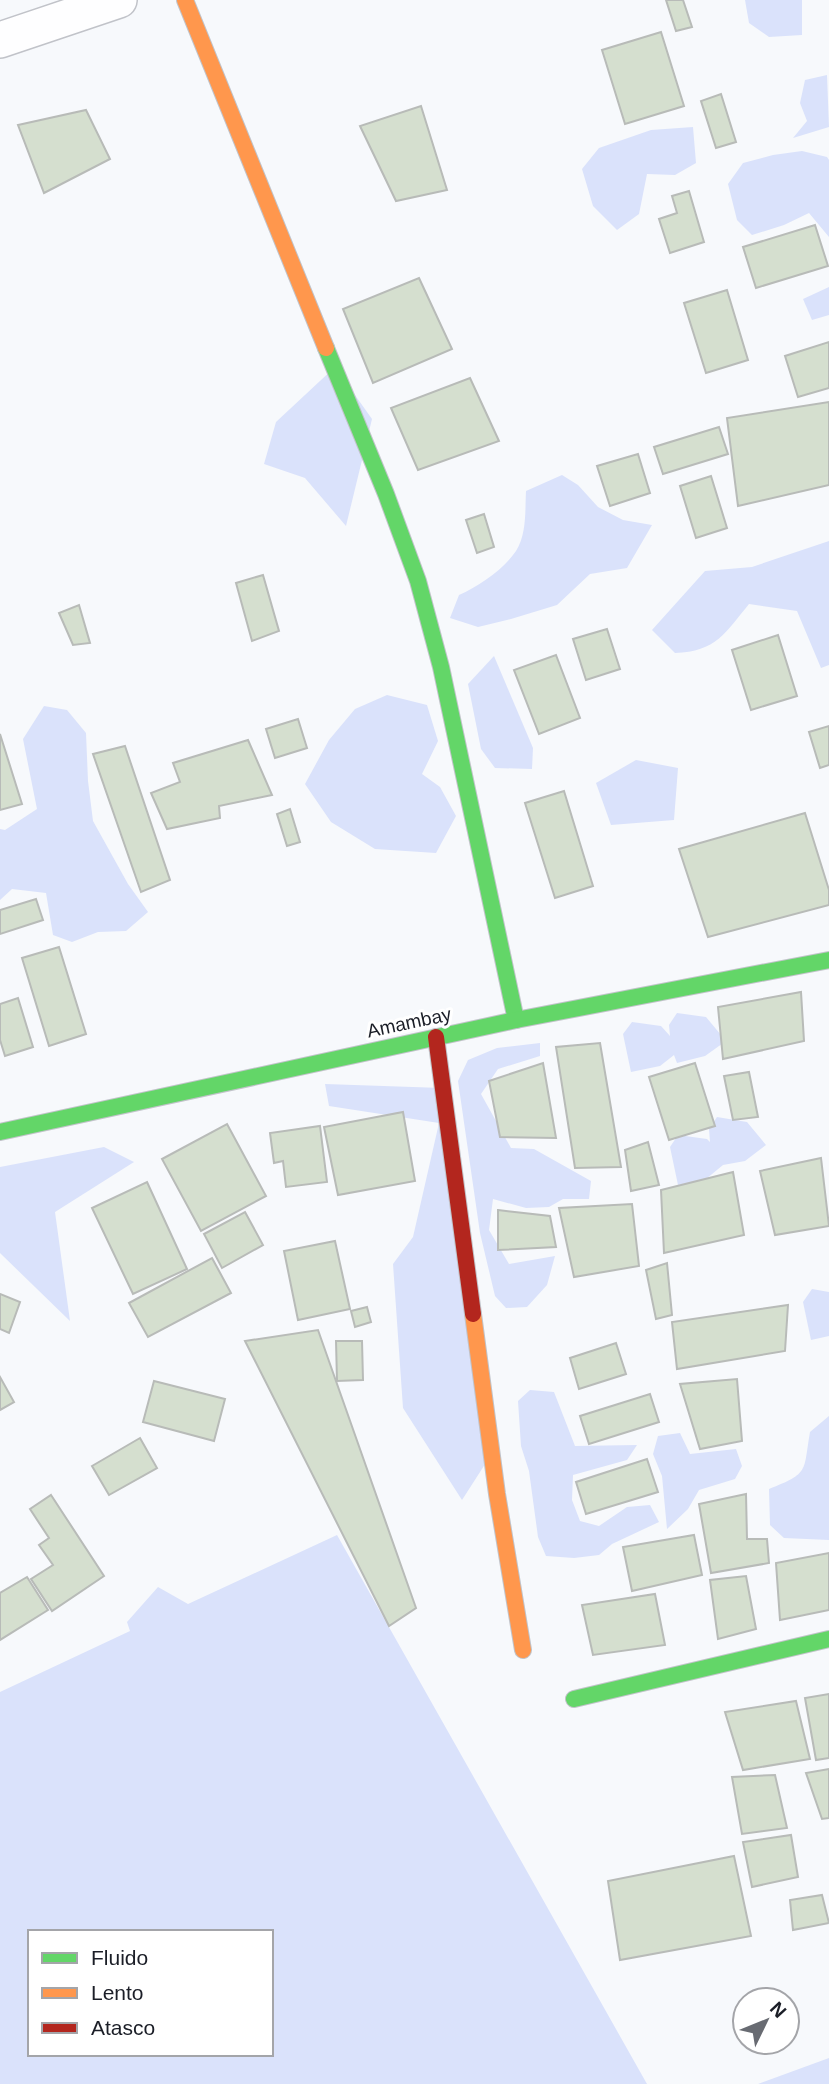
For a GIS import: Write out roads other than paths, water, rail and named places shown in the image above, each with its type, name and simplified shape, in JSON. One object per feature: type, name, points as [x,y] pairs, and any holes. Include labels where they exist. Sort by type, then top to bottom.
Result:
[{"type":"street","points":[[0,40],[119,0]]},
{"type":"street","points":[[185,0],[386,494],[418,581],[441,667],[516,1020]]},
{"type":"street","name":"Amambay","points":[[0,1132],[516,1020],[829,960]]},
{"type":"street","points":[[436,1037],[496,1494],[523,1650]]},
{"type":"street","points":[[574,1699],[829,1639]]}]
